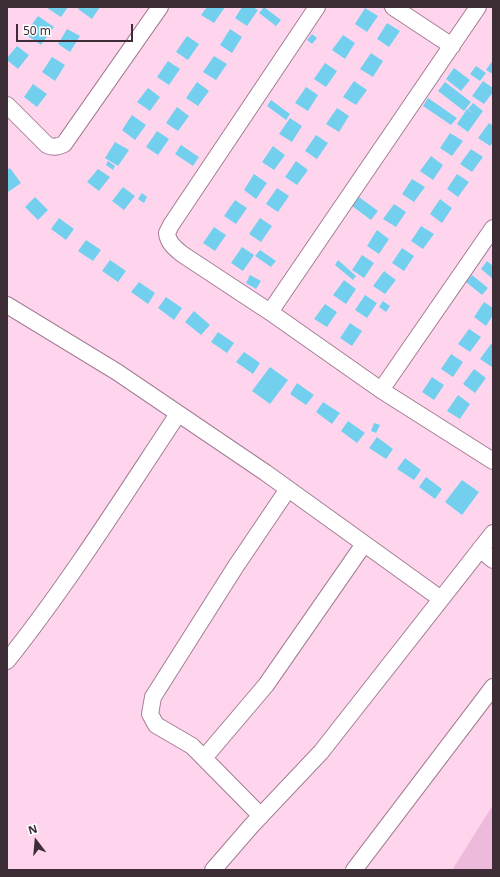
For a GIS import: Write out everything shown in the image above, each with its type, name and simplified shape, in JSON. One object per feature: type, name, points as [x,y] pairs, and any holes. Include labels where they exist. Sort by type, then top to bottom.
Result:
[{"type":"street","points":[[7,106],[51,147],[64,144],[160,7]]},
{"type":"street","points":[[317,7],[191,194],[167,233],[169,240],[182,254],[270,312],[381,390],[493,461]]},
{"type":"street","points":[[393,7],[452,46]]},
{"type":"street","points":[[270,312],[478,7]]},
{"type":"street","points":[[381,390],[493,228]]},
{"type":"street","points":[[7,305],[117,372],[288,489],[441,599]]},
{"type":"street","points":[[7,661],[30,632],[87,550],[178,414]]},
{"type":"street","points":[[261,816],[192,746],[156,725],[150,714],[153,697],[236,566],[288,489]]},
{"type":"street","points":[[213,870],[321,752],[493,533]]},
{"type":"street","points":[[204,758],[266,686],[364,544]]},
{"type":"street","points":[[480,549],[493,560]]},
{"type":"street","points":[[354,870],[493,687]]},
{"type":"shaded area","points":[[493,805],[493,870],[452,870]]},
{"type":"building","points":[[68,7],[61,17],[47,8]]},
{"type":"building","points":[[80,7],[100,7],[92,19],[78,9]]},
{"type":"building","points":[[207,7],[225,7],[214,23],[201,15]]},
{"type":"building","points":[[242,7],[253,7],[258,10],[247,26],[235,18]]},
{"type":"building","points":[[264,7],[281,20],[276,26],[259,13]]},
{"type":"building","points":[[365,8],[378,16],[367,32],[355,24]]},
{"type":"building","points":[[38,16],[54,27],[41,45],[25,34]]},
{"type":"building","points":[[387,23],[400,31],[389,47],[377,39]]},
{"type":"building","points":[[67,29],[80,36],[70,52],[58,44]]},
{"type":"building","points":[[230,29],[242,37],[232,53],[220,45]]},
{"type":"building","points":[[312,34],[317,38],[312,44],[307,40]]},
{"type":"building","points":[[343,35],[355,43],[345,59],[332,50]]},
{"type":"building","points":[[187,36],[199,44],[188,60],[176,52]]},
{"type":"building","points":[[17,46],[29,55],[18,69],[7,60]]},
{"type":"building","points":[[371,53],[383,61],[373,77],[360,69]]},
{"type":"building","points":[[214,56],[227,64],[216,80],[203,72]]},
{"type":"building","points":[[52,57],[65,65],[55,81],[42,72]]},
{"type":"building","points":[[493,60],[493,74],[486,70]]},
{"type":"building","points":[[168,61],[180,69],[169,85],[157,77]]},
{"type":"building","points":[[325,63],[337,71],[326,87],[314,79]]},
{"type":"building","points":[[476,66],[486,73],[480,81],[470,74]]},
{"type":"building","points":[[454,68],[470,80],[461,91],[446,79]]},
{"type":"building","points":[[354,81],[367,90],[356,105],[343,97]]},
{"type":"building","points":[[483,81],[493,88],[493,92],[484,104],[472,96]]},
{"type":"building","points":[[197,82],[209,91],[198,106],[186,98]]},
{"type":"building","points":[[445,82],[471,102],[464,111],[438,91]]},
{"type":"building","points":[[33,84],[47,94],[37,107],[24,97]]},
{"type":"building","points":[[306,87],[318,95],[308,111],[295,103]]},
{"type":"building","points":[[148,88],[160,97],[150,111],[137,102]]},
{"type":"building","points":[[428,98],[457,118],[451,125],[423,106]]},
{"type":"building","points":[[271,100],[290,114],[286,120],[267,106]]},
{"type":"building","points":[[473,103],[483,111],[468,132],[457,124],[467,109],[474,114],[468,109]]},
{"type":"building","points":[[177,107],[189,116],[178,131],[166,123]]},
{"type":"building","points":[[337,108],[349,116],[339,132],[326,124]]},
{"type":"building","points":[[132,115],[146,125],[135,140],[122,130]]},
{"type":"building","points":[[290,118],[302,126],[292,142],[279,134]]},
{"type":"building","points":[[489,123],[493,126],[493,142],[490,146],[478,138]]},
{"type":"building","points":[[157,131],[169,139],[158,155],[146,147]]},
{"type":"building","points":[[450,133],[463,141],[452,156],[440,148]]},
{"type":"building","points":[[316,135],[328,143],[317,159],[305,151]]},
{"type":"building","points":[[115,142],[129,150],[118,166],[105,158]]},
{"type":"building","points":[[181,145],[199,157],[193,166],[175,154]]},
{"type":"building","points":[[273,146],[285,155],[274,170],[262,162]]},
{"type":"building","points":[[471,149],[483,157],[472,172],[460,164]]},
{"type":"building","points":[[431,156],[443,165],[433,180],[420,171]]},
{"type":"building","points":[[108,161],[115,166],[113,170],[106,165]]},
{"type":"building","points":[[296,161],[308,170],[297,185],[285,177]]},
{"type":"building","points":[[10,168],[21,183],[8,192],[7,170]]},
{"type":"building","points":[[98,169],[110,177],[99,191],[87,182]]},
{"type":"building","points":[[254,174],[267,183],[256,199],[244,190]]},
{"type":"building","points":[[457,174],[469,182],[458,197],[447,189]]},
{"type":"building","points":[[412,179],[425,187],[414,202],[402,194]]},
{"type":"building","points":[[123,187],[135,196],[124,210],[112,201]]},
{"type":"building","points":[[277,188],[289,196],[278,212],[266,204]]},
{"type":"building","points":[[142,193],[147,197],[144,203],[138,199]]},
{"type":"building","points":[[35,197],[48,210],[38,220],[25,207]]},
{"type":"building","points":[[359,197],[378,211],[371,220],[352,206]]},
{"type":"building","points":[[440,199],[452,208],[442,223],[430,214]]},
{"type":"building","points":[[235,200],[247,208],[236,224],[224,216]]},
{"type":"building","points":[[394,204],[406,212],[396,227],[383,219]]},
{"type":"building","points":[[59,218],[74,229],[66,240],[51,229]]},
{"type":"building","points":[[260,218],[272,226],[261,242],[249,234]]},
{"type":"building","points":[[421,226],[434,234],[423,249],[411,241]]},
{"type":"building","points":[[214,227],[226,235],[215,251],[203,243]]},
{"type":"building","points":[[377,230],[389,239],[379,254],[367,246]]},
{"type":"building","points":[[86,240],[101,250],[93,261],[78,251]]},
{"type":"building","points":[[242,247],[254,255],[243,271],[231,263]]},
{"type":"building","points":[[402,248],[414,256],[404,271],[392,263]]},
{"type":"building","points":[[260,250],[276,261],[271,267],[255,256]]},
{"type":"building","points":[[362,255],[374,263],[364,278],[352,270]]},
{"type":"building","points":[[110,260],[126,271],[118,282],[102,271]]},
{"type":"building","points":[[338,260],[356,276],[353,280],[335,265]]},
{"type":"building","points":[[487,261],[493,266],[493,279],[481,269]]},
{"type":"building","points":[[384,271],[396,280],[385,294],[373,286]]},
{"type":"building","points":[[250,275],[261,281],[256,289],[246,283]]},
{"type":"building","points":[[472,275],[488,288],[482,295],[466,282]]},
{"type":"building","points":[[344,280],[356,289],[346,304],[333,295]]},
{"type":"building","points":[[139,282],[155,293],[148,304],[131,292]]},
{"type":"building","points":[[365,295],[377,303],[367,318],[355,310]]},
{"type":"building","points":[[166,297],[182,308],[174,320],[158,308]]},
{"type":"building","points":[[383,301],[390,306],[386,312],[379,307]]},
{"type":"building","points":[[484,302],[493,308],[493,315],[486,326],[474,317]]},
{"type":"building","points":[[325,304],[337,312],[327,327],[314,319]]},
{"type":"building","points":[[194,311],[210,325],[201,335],[185,322]]},
{"type":"building","points":[[350,323],[362,331],[352,346],[340,338]]},
{"type":"building","points":[[469,329],[481,337],[470,352],[458,344]]},
{"type":"building","points":[[218,332],[234,343],[227,353],[211,342]]},
{"type":"building","points":[[491,344],[493,345],[492,367],[480,359]]},
{"type":"building","points":[[244,352],[260,363],[253,374],[236,362]]},
{"type":"building","points":[[451,354],[463,362],[453,377],[441,369]]},
{"type":"building","points":[[270,367],[288,380],[270,404],[252,391]]},
{"type":"building","points":[[474,369],[486,378],[475,393],[463,384]]},
{"type":"building","points":[[432,377],[444,385],[434,400],[422,392]]},
{"type":"building","points":[[297,383],[314,395],[306,405],[290,394]]},
{"type":"building","points":[[458,395],[470,404],[460,419],[447,411]]},
{"type":"building","points":[[323,402],[340,413],[332,424],[316,412]]},
{"type":"building","points":[[348,421],[365,433],[357,443],[341,431]]},
{"type":"building","points":[[374,423],[380,425],[376,433],[371,431]]},
{"type":"building","points":[[377,437],[393,449],[386,459],[369,448]]},
{"type":"building","points":[[405,458],[421,470],[414,480],[397,469]]},
{"type":"building","points":[[426,477],[442,489],[435,499],[419,487]]},
{"type":"building","points":[[462,480],[479,492],[462,515],[445,502]]}]
